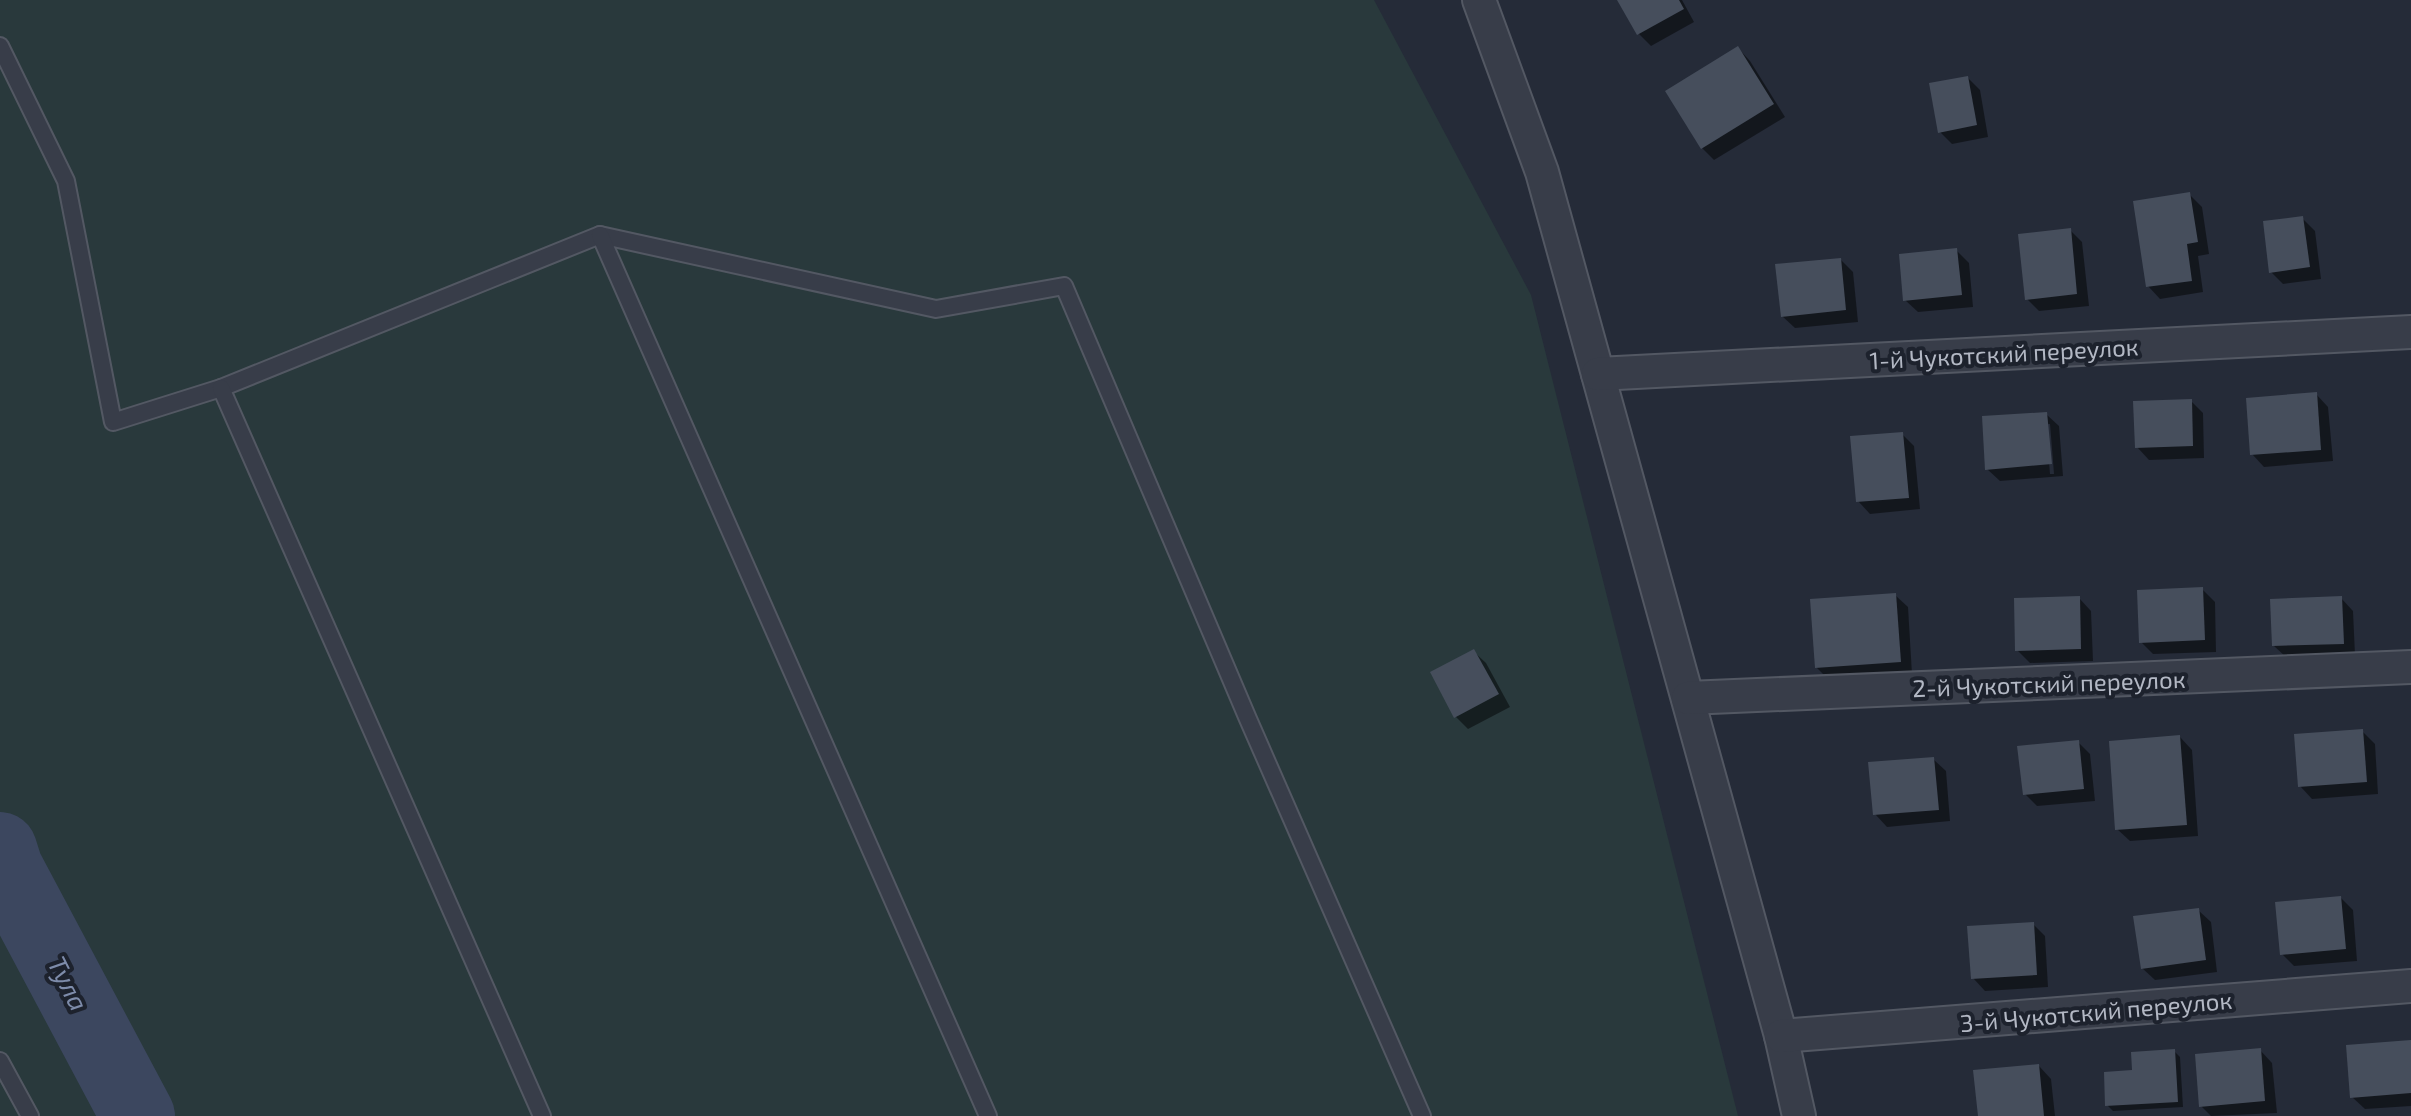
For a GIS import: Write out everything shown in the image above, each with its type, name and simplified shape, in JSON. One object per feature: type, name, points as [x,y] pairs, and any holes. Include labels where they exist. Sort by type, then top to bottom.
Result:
[{"type":"street","points":[[1479,0],[1542,172],[1781,1036],[1799,1116]]},
{"type":"street","name":"1-й Чукотский переулок","points":[[1598,374],[2411,332]]},
{"type":"street","name":"2-й Чукотский переулок","points":[[1688,698],[2411,667]]},
{"type":"street","name":"3-й Чукотский переулок","points":[[1781,1036],[2411,986]]},
{"type":"lane","points":[[0,46],[66,181],[113,422],[221,388],[600,235],[936,309],[1064,286],[1248,719],[1422,1116]]},
{"type":"lane","points":[[600,235],[988,1116]]},
{"type":"lane","points":[[221,388],[542,1116]]},
{"type":"lane","points":[[0,1061],[30,1116]]},
{"type":"shaded area","points":[[0,0],[1374,0],[1531,295],[1738,1116],[0,1116]]},
{"type":"building","points":[[1617,0],[1679,0],[1684,9],[1637,35]]},
{"type":"building","points":[[1738,46],[1774,104],[1701,149],[1665,91]]},
{"type":"building","points":[[1968,76],[1977,125],[1938,133],[1929,83]]},
{"type":"building","points":[[2190,192],[2198,242],[2187,244],[2192,281],[2146,287],[2133,201]]},
{"type":"building","points":[[2303,216],[2310,267],[2269,273],[2263,221]]},
{"type":"building","points":[[2071,228],[2077,294],[2025,300],[2018,234]]},
{"type":"building","points":[[1957,248],[1962,295],[1903,301],[1899,254]]},
{"type":"building","points":[[1841,258],[1846,310],[1781,317],[1775,264]]},
{"type":"building","points":[[2317,392],[2321,450],[2250,455],[2246,398]]},
{"type":"building","points":[[2192,399],[2193,446],[2135,448],[2133,401]]},
{"type":"building","points":[[2047,412],[2052,464],[1985,470],[1982,416]]},
{"type":"building","points":[[1903,432],[1909,498],[1856,502],[1850,436]]},
{"type":"building","points":[[2203,587],[2205,640],[2139,643],[2137,590]]},
{"type":"building","points":[[1896,593],[1901,662],[1815,668],[1810,599]]},
{"type":"building","points":[[2080,596],[2081,649],[2015,651],[2014,598]]},
{"type":"building","points":[[2342,596],[2344,644],[2272,646],[2270,599]]},
{"type":"building","points":[[1474,649],[1499,694],[1454,718],[1430,672]]},
{"type":"building","points":[[2363,729],[2367,782],[2298,787],[2294,734]]},
{"type":"building","points":[[2180,735],[2187,825],[2115,830],[2109,741]]},
{"type":"building","points":[[2079,740],[2084,789],[2023,795],[2017,746]]},
{"type":"building","points":[[1934,757],[1939,810],[1873,815],[1868,762]]},
{"type":"building","points":[[2341,896],[2346,949],[2280,955],[2275,902]]},
{"type":"building","points":[[2199,908],[2206,960],[2141,969],[2133,916]]},
{"type":"building","points":[[2034,922],[2037,975],[1971,979],[1967,926]]},
{"type":"building","points":[[2411,1040],[2411,1093],[2350,1098],[2346,1045]]},
{"type":"building","points":[[2261,1048],[2265,1101],[2199,1107],[2195,1054]]},
{"type":"building","points":[[2175,1049],[2178,1102],[2105,1106],[2104,1072],[2132,1070],[2131,1052]]},
{"type":"building","points":[[2039,1064],[2044,1116],[1978,1116],[1973,1070]]},
{"type":"waterway","name":"Тула","points":[[0,849],[6,868],[138,1116]]}]
